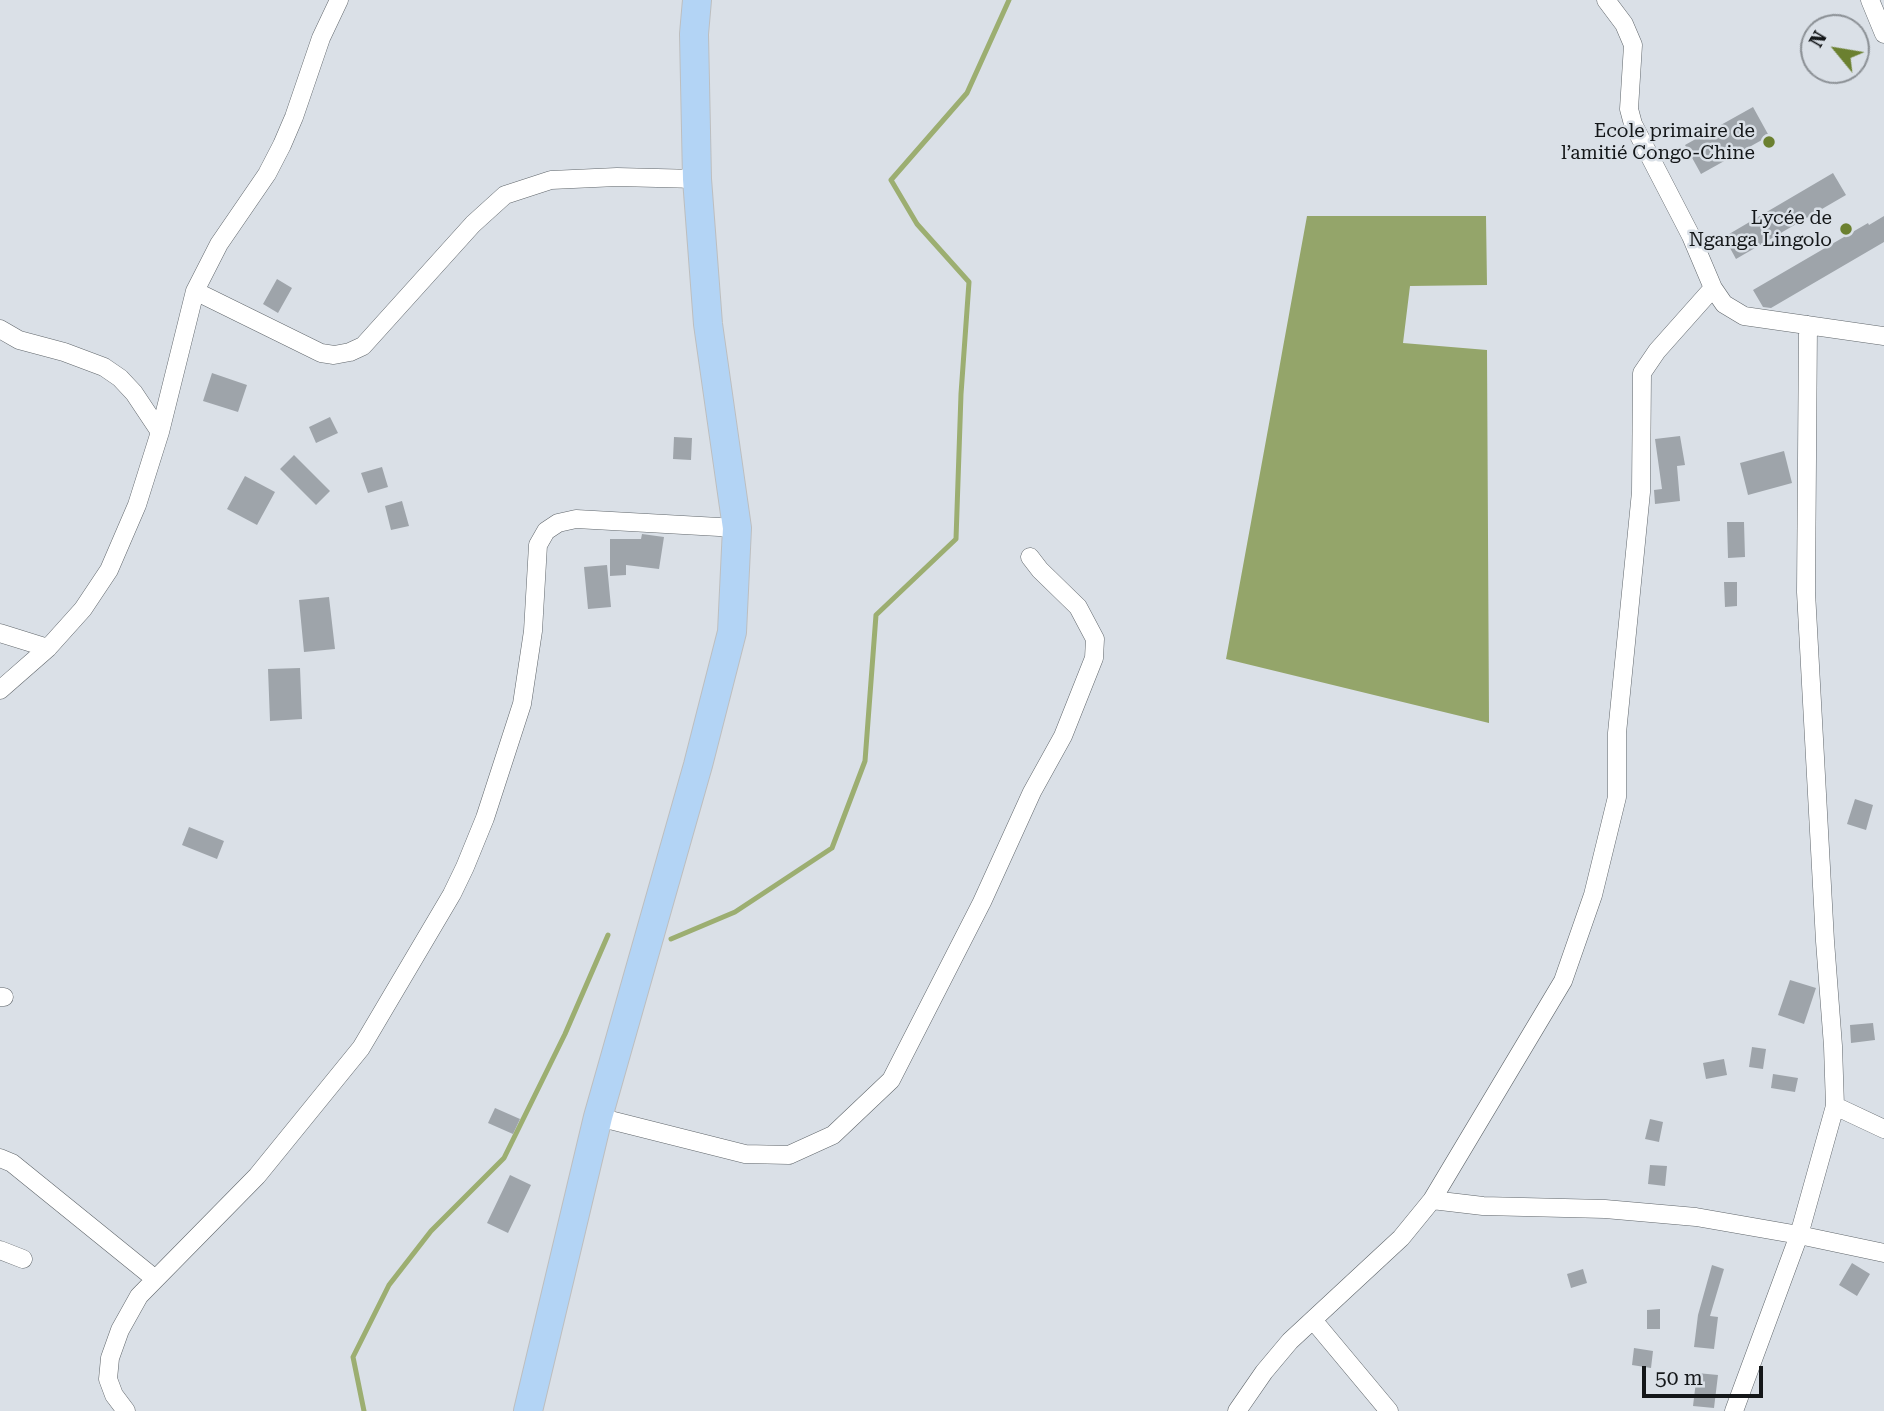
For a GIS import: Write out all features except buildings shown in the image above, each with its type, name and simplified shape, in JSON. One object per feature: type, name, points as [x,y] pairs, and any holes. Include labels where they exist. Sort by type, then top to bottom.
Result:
[{"type":"main road","points":[[528,1411],[598,1116],[698,765],[732,632],[737,528],[708,324],[697,180],[694,34],[697,0]]},
{"type":"street","points":[[0,690],[48,648],[83,609],[109,570],[137,505],[160,432],[195,291],[219,244],[272,164],[294,117],[321,38],[340,0]]},
{"type":"street","points":[[1606,0],[1624,24],[1633,45],[1629,109],[1633,124],[1691,236],[1713,288],[1724,304],[1744,316],[1884,336]]},
{"type":"street","points":[[1870,0],[1884,34]]},
{"type":"street","points":[[195,291],[321,353],[334,355],[350,352],[363,346],[473,224],[505,195],[551,180],[617,177],[697,180]]},
{"type":"street","points":[[1237,1411],[1290,1341],[1401,1238],[1432,1200],[1563,981],[1593,895],[1617,797],[1618,733],[1641,492],[1642,373],[1657,351],[1713,288]]},
{"type":"street","points":[[1734,1411],[1799,1234],[1835,1106],[1806,592],[1808,325]]},
{"type":"street","points":[[0,328],[19,340],[64,352],[104,367],[120,378],[134,393],[160,432]]},
{"type":"street","points":[[126,1411],[114,1395],[108,1379],[110,1358],[120,1331],[139,1296],[257,1176],[360,1048],[452,894],[485,818],[522,705],[533,631],[538,545],[546,531],[558,523],[576,519],[737,528]]},
{"type":"street","points":[[598,1116],[744,1154],[789,1155],[833,1135],[891,1080],[982,902],[1032,792],[1063,736],[1094,658],[1095,639],[1078,607],[1030,557]]},
{"type":"street","points":[[0,633],[48,648]]},
{"type":"street","points":[[1835,1106],[1884,1129]]},
{"type":"street","points":[[0,1158],[12,1163],[154,1278]]},
{"type":"street","points":[[1432,1200],[1483,1206],[1605,1209],[1696,1217],[1799,1234],[1884,1252]]},
{"type":"street","points":[[0,1250],[23,1259]]},
{"type":"street","points":[[1313,1320],[1389,1411]]},
{"type":"green space","points":[[1307,216],[1486,216],[1487,285],[1410,286],[1403,343],[1487,350],[1489,723],[1226,659]]},
{"type":"waterway","points":[[671,939],[735,912],[832,848],[865,761],[876,615],[956,539],[961,394],[969,282],[917,224],[891,180],[967,93],[1009,0]]},
{"type":"waterway","points":[[364,1411],[353,1357],[389,1285],[431,1231],[504,1158],[565,1034],[608,935]]},
{"type":"place","name":"Ecole primaire de l’amitié Congo-Chine","points":[[1769,142]]},
{"type":"place","name":"Lycée de Nganga Lingolo","points":[[1846,229]]}]
